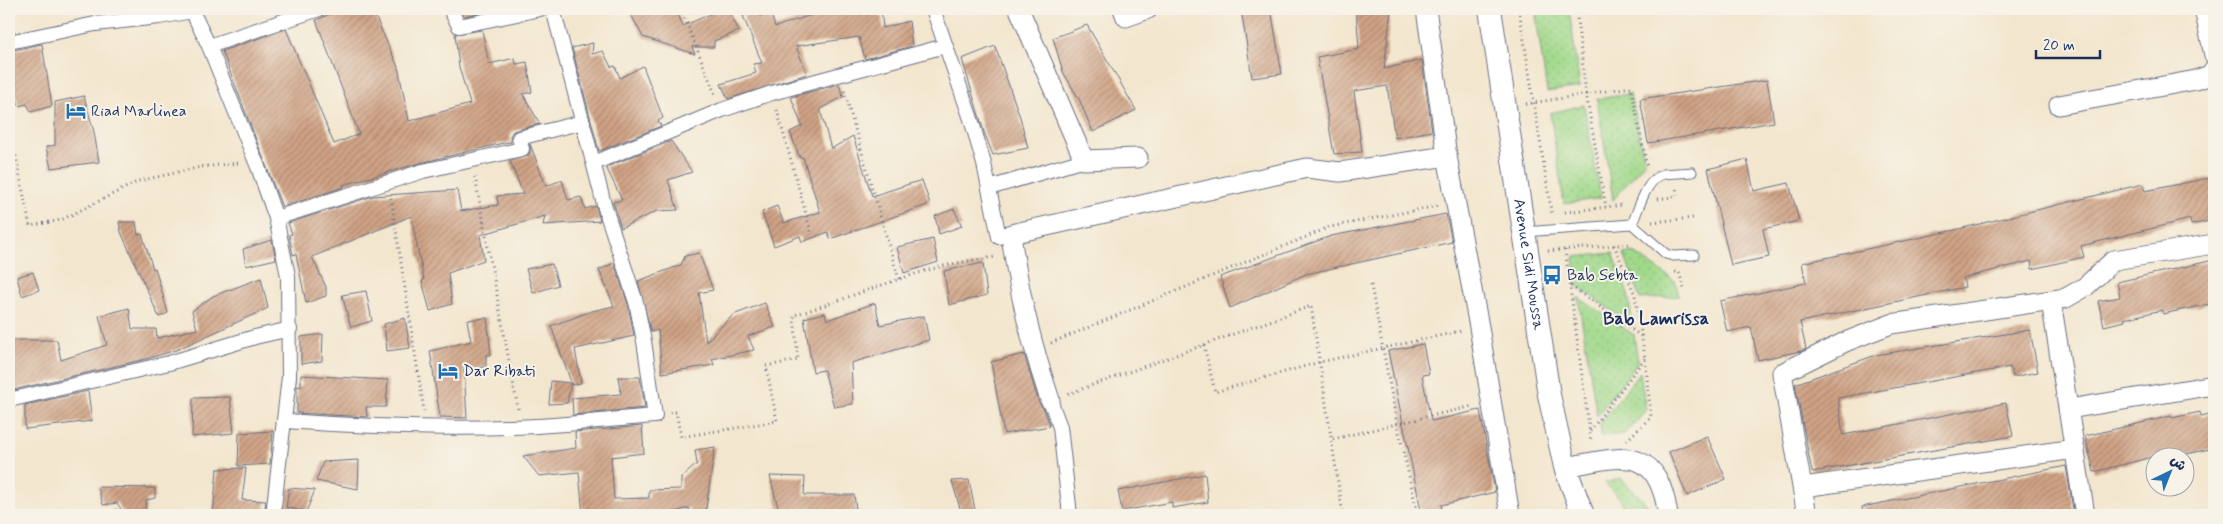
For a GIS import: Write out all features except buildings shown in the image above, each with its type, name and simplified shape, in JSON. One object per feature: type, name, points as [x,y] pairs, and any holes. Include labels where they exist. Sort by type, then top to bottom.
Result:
[{"type":"street","points":[[209,46],[319,9]]},
{"type":"street","points":[[450,9],[459,26],[540,9]]},
{"type":"street","points":[[285,421],[367,427],[426,428],[522,426],[654,416],[644,341],[636,302],[605,208],[553,9]]},
{"type":"street","points":[[933,9],[971,119],[989,188],[999,237],[1307,168],[1340,172],[1447,156]]},
{"type":"street","points":[[1019,9],[1084,160]]},
{"type":"street","points":[[1123,9],[1126,17],[1148,9]]},
{"type":"street","points":[[1426,9],[1447,156],[1479,326],[1510,515]]},
{"type":"street","name":"Avenue Sidi Moussa","points":[[1490,9],[1549,395],[1565,467],[1583,515]]},
{"type":"street","points":[[2204,9],[2214,55]]},
{"type":"street","points":[[9,42],[95,24],[192,10],[209,46],[256,162],[276,218],[288,276],[289,377],[273,515]]},
{"type":"street","points":[[594,163],[722,110],[772,93],[945,46]]},
{"type":"street","points":[[2060,105],[2196,80],[2210,75],[2214,69]]},
{"type":"street","points":[[276,218],[423,171],[522,149],[519,138],[583,122]]},
{"type":"street","points":[[989,188],[1084,160],[1138,158]]},
{"type":"street","points":[[1011,234],[1035,350],[1060,427],[1070,515]]},
{"type":"street","points":[[1807,515],[1782,373],[1845,342],[1891,324],[2051,301],[2077,294],[2114,260],[2214,244]]},
{"type":"street","points":[[2051,301],[2085,515]]},
{"type":"street","points":[[9,400],[169,363],[255,337],[290,329]]},
{"type":"street","points":[[2069,409],[2214,385]]},
{"type":"street","points":[[1803,487],[2075,448]]},
{"type":"street","points":[[1565,467],[1624,457],[1637,459],[1648,466],[1658,479],[1665,498],[1668,515]]},
{"type":"lane","points":[[1632,224],[1649,185],[1655,179],[1662,174],[1692,172]]},
{"type":"lane","points":[[1525,243],[1554,230],[1632,224],[1666,254],[1673,256],[1694,255]]},
{"type":"path","points":[[681,9],[722,110]]},
{"type":"path","points":[[1520,9],[1554,230]]},
{"type":"path","points":[[1576,9],[1586,94],[1606,207]]},
{"type":"path","points":[[839,74],[899,280]]},
{"type":"path","points":[[1505,107],[1632,87],[1648,165],[1644,173]]},
{"type":"path","points":[[772,93],[811,232]]},
{"type":"path","points":[[9,154],[15,152],[30,226],[61,220],[148,179],[201,167],[256,162]]},
{"type":"path","points":[[472,159],[522,426]]},
{"type":"path","points":[[388,182],[426,428]]},
{"type":"path","points":[[1655,206],[1658,198],[1677,196],[1675,182]]},
{"type":"path","points":[[1035,350],[1330,227],[1457,203]]},
{"type":"path","points":[[1552,213],[1626,205]]},
{"type":"path","points":[[1648,222],[1652,214]]},
{"type":"path","points":[[1648,222],[1693,218]]},
{"type":"path","points":[[1648,222],[1655,229]]},
{"type":"path","points":[[1525,243],[1565,250],[1631,243],[1638,249]]},
{"type":"path","points":[[1614,245],[1635,295],[1645,358],[1651,417],[1626,440],[1618,441]]},
{"type":"path","points":[[1565,250],[1591,444],[1600,443]]},
{"type":"path","points":[[654,416],[676,412],[682,437],[777,421],[766,366],[798,360],[794,315],[958,262],[1014,254]]},
{"type":"path","points":[[1668,272],[1679,272],[1685,292]]},
{"type":"path","points":[[1371,285],[1397,424],[1418,515]]},
{"type":"path","points":[[1570,286],[1642,336]]},
{"type":"path","points":[[1050,400],[1311,306],[1343,515]]},
{"type":"path","points":[[1204,345],[1215,392],[1320,362],[1479,326]]},
{"type":"path","points":[[1589,431],[1645,358]]},
{"type":"path","points":[[1332,439],[1492,401]]},
{"type":"path","points":[[116,515],[117,508]]},
{"type":"green space","points":[[1535,9],[1569,9],[1580,87],[1547,92]]},
{"type":"green space","points":[[1630,94],[1645,162],[1613,200],[1597,99]]},
{"type":"green space","points":[[1584,105],[1601,198],[1564,204],[1550,113]]},
{"type":"green space","points":[[1633,252],[1675,281],[1679,296],[1640,299],[1624,254]]},
{"type":"green space","points":[[1613,253],[1628,294],[1633,326],[1577,286],[1574,257]]},
{"type":"green space","points":[[1578,297],[1634,335],[1638,362],[1597,416]]},
{"type":"green space","points":[[1640,372],[1646,412],[1624,434],[1601,436],[1600,423]]},
{"type":"green space","points":[[1621,478],[1646,503],[1649,515],[1626,515],[1621,500],[1605,483]]},
{"type":"place","name":"Riad Marlinea","points":[[76,111]]},
{"type":"place","name":"Bab Sebta","points":[[1552,275]]},
{"type":"place","name":"Dar Ribati","points":[[448,371]]},
{"type":"district","name":"Bab Lamrissa","points":[[1656,319]]}]
